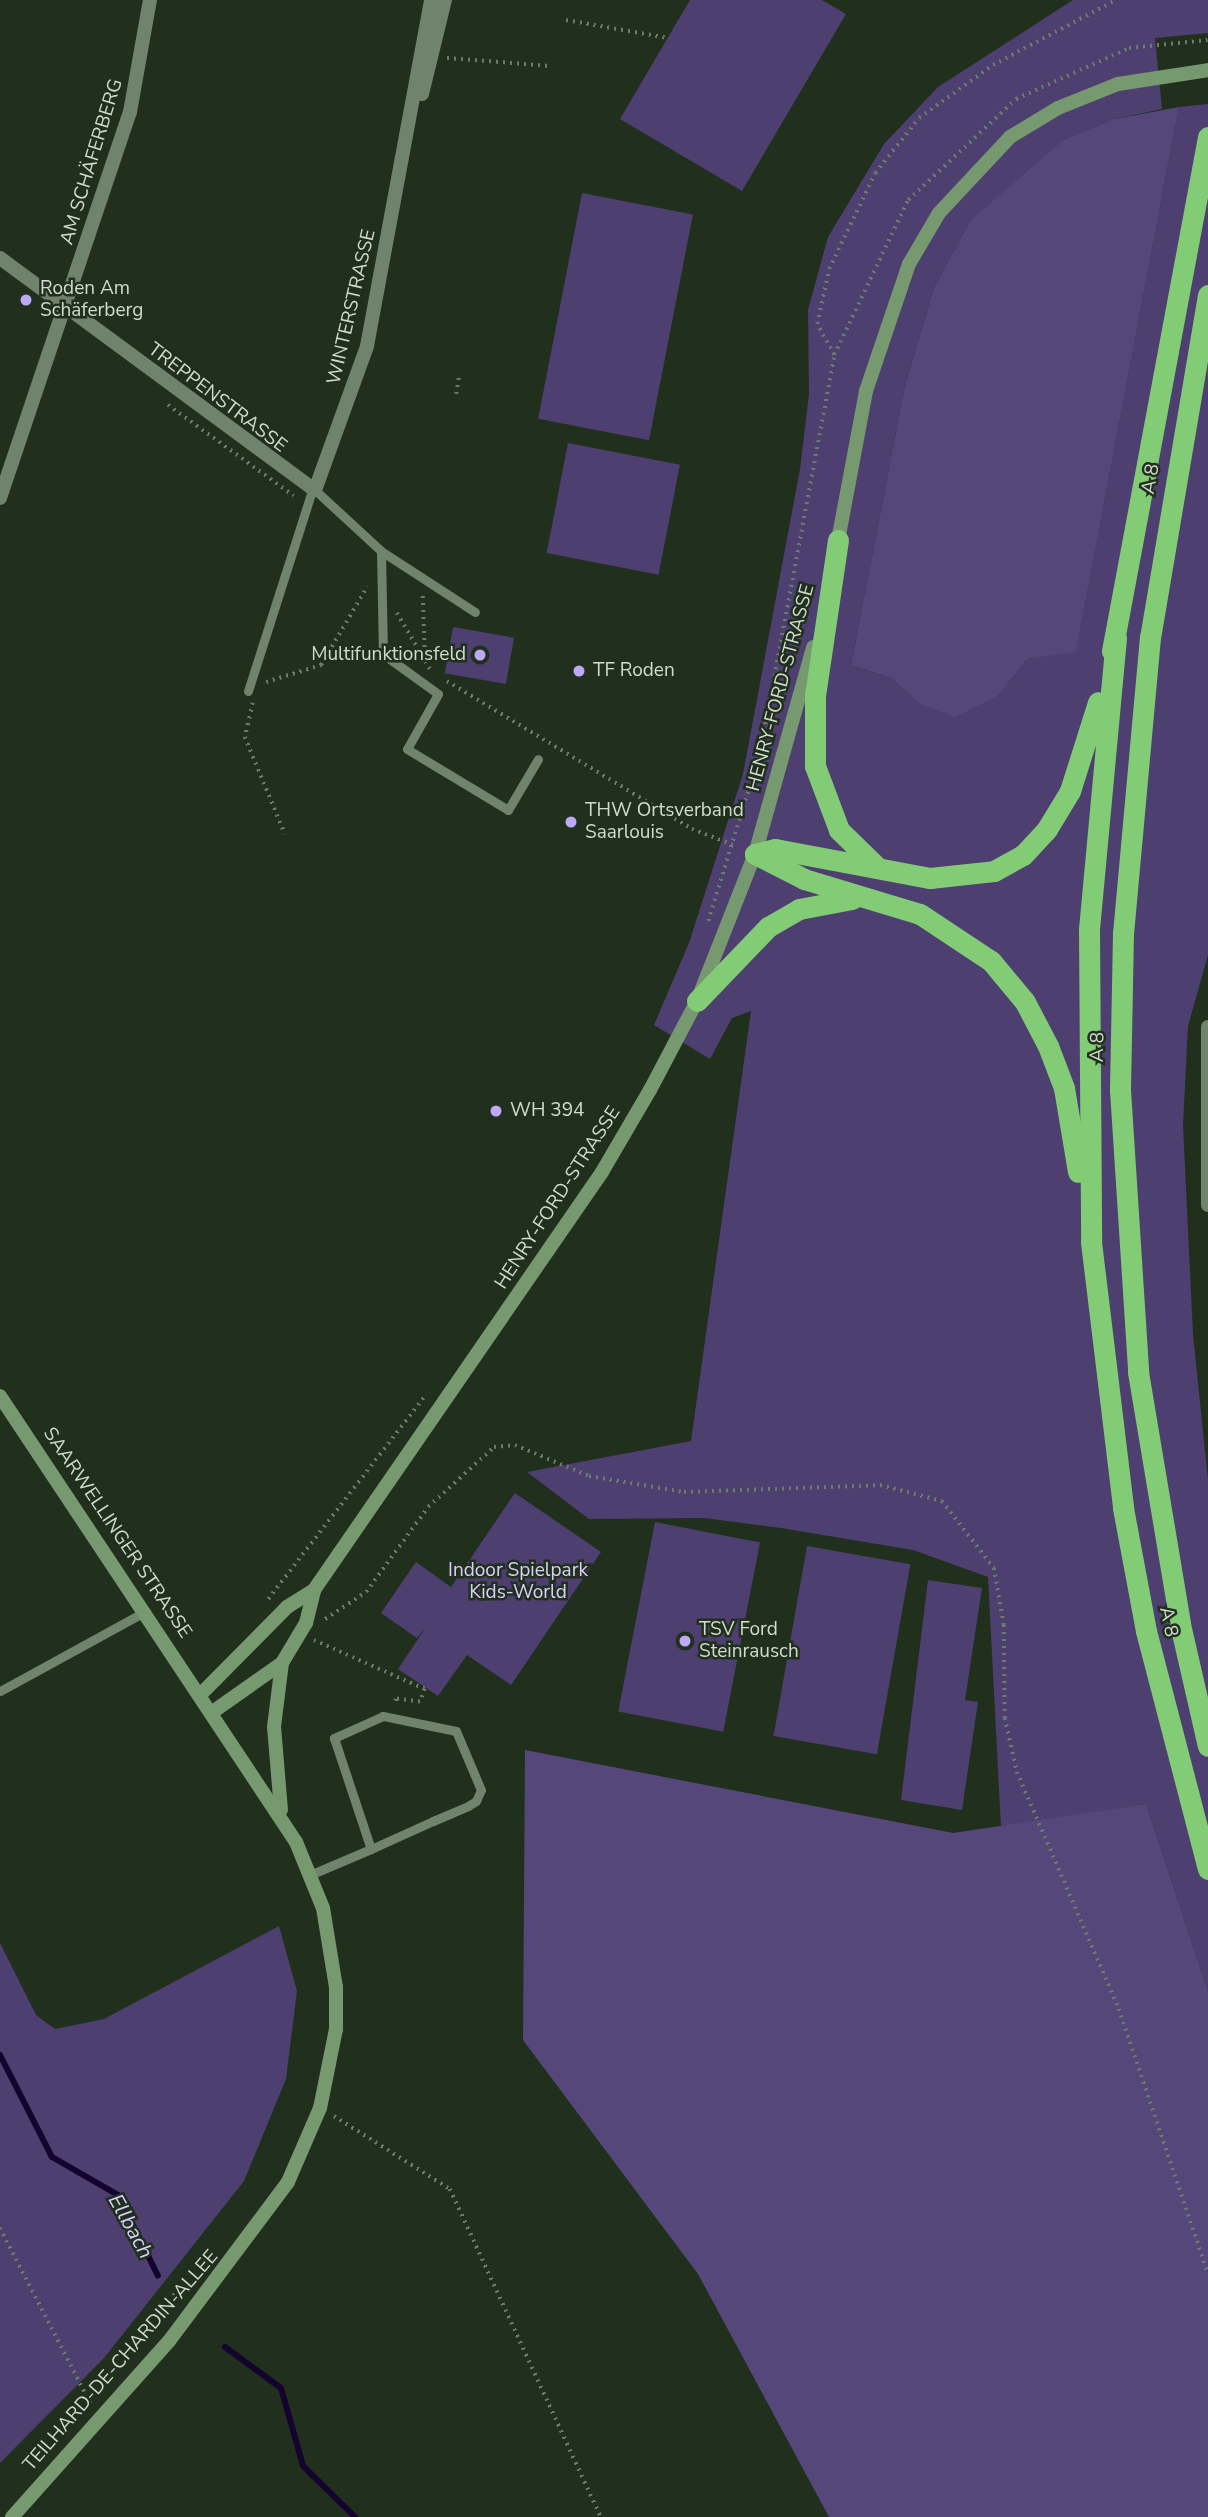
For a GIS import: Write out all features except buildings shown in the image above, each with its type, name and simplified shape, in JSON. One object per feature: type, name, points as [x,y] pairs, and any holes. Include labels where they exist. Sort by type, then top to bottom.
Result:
[{"type":"highway","name":"A 8","points":[[1208,137],[1163,353],[1116,638],[1089,930],[1091,1242],[1123,1508],[1181,1778],[1208,1869]]},
{"type":"highway","name":"A 8","points":[[1208,295],[1197,346],[1150,637],[1133,794],[1120,1090],[1138,1372],[1180,1624],[1208,1746]]},
{"type":"highway","points":[[838,540],[815,695],[815,766],[839,830],[878,868]]},
{"type":"highway","points":[[755,854],[775,849],[961,880],[1023,855],[1070,791],[1116,638]]},
{"type":"highway","points":[[755,854],[804,879],[867,898],[953,932],[991,961],[1025,1002],[1064,1088],[1091,1242]]},
{"type":"highway","points":[[697,1001],[744,945],[799,909],[867,898]]},
{"type":"street","name":"AM SCHÄFERBERG","points":[[0,498],[67,309],[130,112],[150,0]]},
{"type":"street","name":"WINTERSTRASSE","points":[[313,490],[367,346],[431,0]]},
{"type":"street","name":"WINTERSTRASSE","points":[[409,125],[433,57],[445,0]]},
{"type":"street","name":"HENRY-FORD-STRASSE","points":[[214,1711],[282,1663],[304,1628],[314,1590],[602,1172],[697,1001],[755,854],[838,540],[866,391],[909,264],[939,213],[1010,137],[1058,108],[1157,75],[1208,70]]},
{"type":"street","name":"TREPPENSTRASSE","points":[[0,258],[313,490]]},
{"type":"street","points":[[1208,1027],[1208,1205]]},
{"type":"street","name":"SAARWELLINGER STRASSE","points":[[0,1396],[202,1693]]},
{"type":"street","name":"HENRY-FORD-STRASSE","points":[[202,1693],[287,1607],[314,1590]]},
{"type":"street","points":[[281,1815],[274,1727],[282,1663]]},
{"type":"street","name":"TEILHARD-DE-CHARDIN-ALLEE","points":[[12,2517],[259,2228],[288,2182],[320,2108],[336,2029],[336,1987],[312,1874],[281,1815],[202,1693]]},
{"type":"lane","points":[[252,692],[313,490],[381,551],[475,612]]},
{"type":"lane","points":[[381,551],[383,654],[439,694],[407,749],[508,810],[538,759]]},
{"type":"lane","points":[[0,1691],[146,1611]]},
{"type":"lane","points":[[312,1874],[371,1849],[480,1797],[457,1731],[383,1716],[334,1738],[371,1849]]},
{"type":"path","points":[[834,355],[817,324],[829,269],[875,173],[919,118],[982,72],[1116,0]]},
{"type":"path","points":[[566,20],[667,38]]},
{"type":"path","points":[[704,936],[760,752],[834,355],[908,200],[1016,99],[1129,48],[1208,40]]},
{"type":"path","points":[[433,57],[550,65]]},
{"type":"path","points":[[456,394],[459,376]]},
{"type":"path","points":[[260,687],[321,665],[381,565]]},
{"type":"path","points":[[415,573],[423,595],[425,654]]},
{"type":"path","points":[[381,590],[425,654],[432,673],[692,828],[755,854]]},
{"type":"path","points":[[252,692],[245,737],[285,834]]},
{"type":"path","points":[[264,1604],[432,1386]]},
{"type":"path","points":[[304,1628],[332,1617],[366,1592],[428,1507],[494,1447],[515,1445],[589,1476],[684,1492],[880,1485],[942,1501],[994,1568],[1004,1625],[1005,1718],[1017,1772],[1119,2009],[1208,2274]]},
{"type":"path","points":[[304,1628],[425,1689],[420,1702],[396,1699]]},
{"type":"path","points":[[320,2108],[450,2189],[601,2517]]},
{"type":"path","points":[[0,2228],[85,2399],[101,2415]]},
{"type":"path","points":[[164,2306],[182,2285]]},
{"type":"green space","points":[[690,0],[822,0],[846,14],[742,191],[620,119]]},
{"type":"green space","points":[[1073,0],[1208,0],[1208,33],[1155,38],[1162,109],[1115,119],[970,221],[934,287],[905,385],[851,665],[891,678],[920,704],[998,696],[1027,659],[1076,651],[1179,107],[1208,104],[1208,955],[1188,1026],[1183,1125],[1193,1334],[1208,1480],[1208,1991],[1146,1804],[1001,1827],[988,1577],[913,1550],[781,1528],[704,1518],[589,1519],[527,1472],[691,1441],[751,1011],[732,1018],[710,1059],[654,1025],[689,943],[743,774],[800,469],[809,394],[808,310],[828,237],[884,144],[938,87]]},
{"type":"green space","points":[[582,193],[693,215],[649,440],[538,419]]},
{"type":"green space","points":[[568,443],[680,465],[659,575],[547,553]]},
{"type":"green space","name":"Multifunktionsfeld","points":[[453,627],[514,638],[506,684],[445,673]]},
{"type":"green space","name":"Indoor Spielpark Kids-World","points":[[515,1493],[601,1552],[511,1685],[467,1655],[438,1696],[398,1669],[426,1627],[417,1638],[381,1613],[416,1562],[451,1587]]},
{"type":"green space","name":"TSV Ford Steinrausch","points":[[655,1522],[760,1542],[723,1732],[618,1711]]},
{"type":"green space","points":[[807,1546],[910,1564],[877,1754],[773,1736]]},
{"type":"green space","points":[[928,1580],[982,1588],[965,1700],[978,1702],[962,1810],[901,1800]]},
{"type":"green space","points":[[279,1926],[297,1991],[286,2079],[244,2181],[104,2358],[0,2463],[0,1943],[36,2015],[55,2029],[104,2019]]},
{"type":"shaded area","points":[[1179,107],[1076,652],[1027,659],[998,696],[955,717],[920,704],[891,678],[851,665],[905,385],[934,287],[970,221],[1062,141],[1115,119]]},
{"type":"shaded area","points":[[525,1750],[953,1833],[1146,1804],[1208,1991],[1208,2517],[829,2517],[698,2274],[523,2040]]},
{"type":"waterway","name":"Ellbach","points":[[0,2055],[52,2157],[118,2195],[158,2276]]},
{"type":"waterway","name":"Ellbach","points":[[225,2347],[281,2388],[303,2466],[355,2517]]},
{"type":"place","name":"Roden Am Schäferberg","points":[[26,300]]},
{"type":"place","name":"Multifunktionsfeld","points":[[480,655]]},
{"type":"place","name":"TF Roden","points":[[579,671]]},
{"type":"place","name":"THW Ortsverband Saarlouis","points":[[571,822]]},
{"type":"place","name":"WH 394","points":[[496,1111]]},
{"type":"place","name":"TSV Ford Steinrausch","points":[[685,1641]]}]
